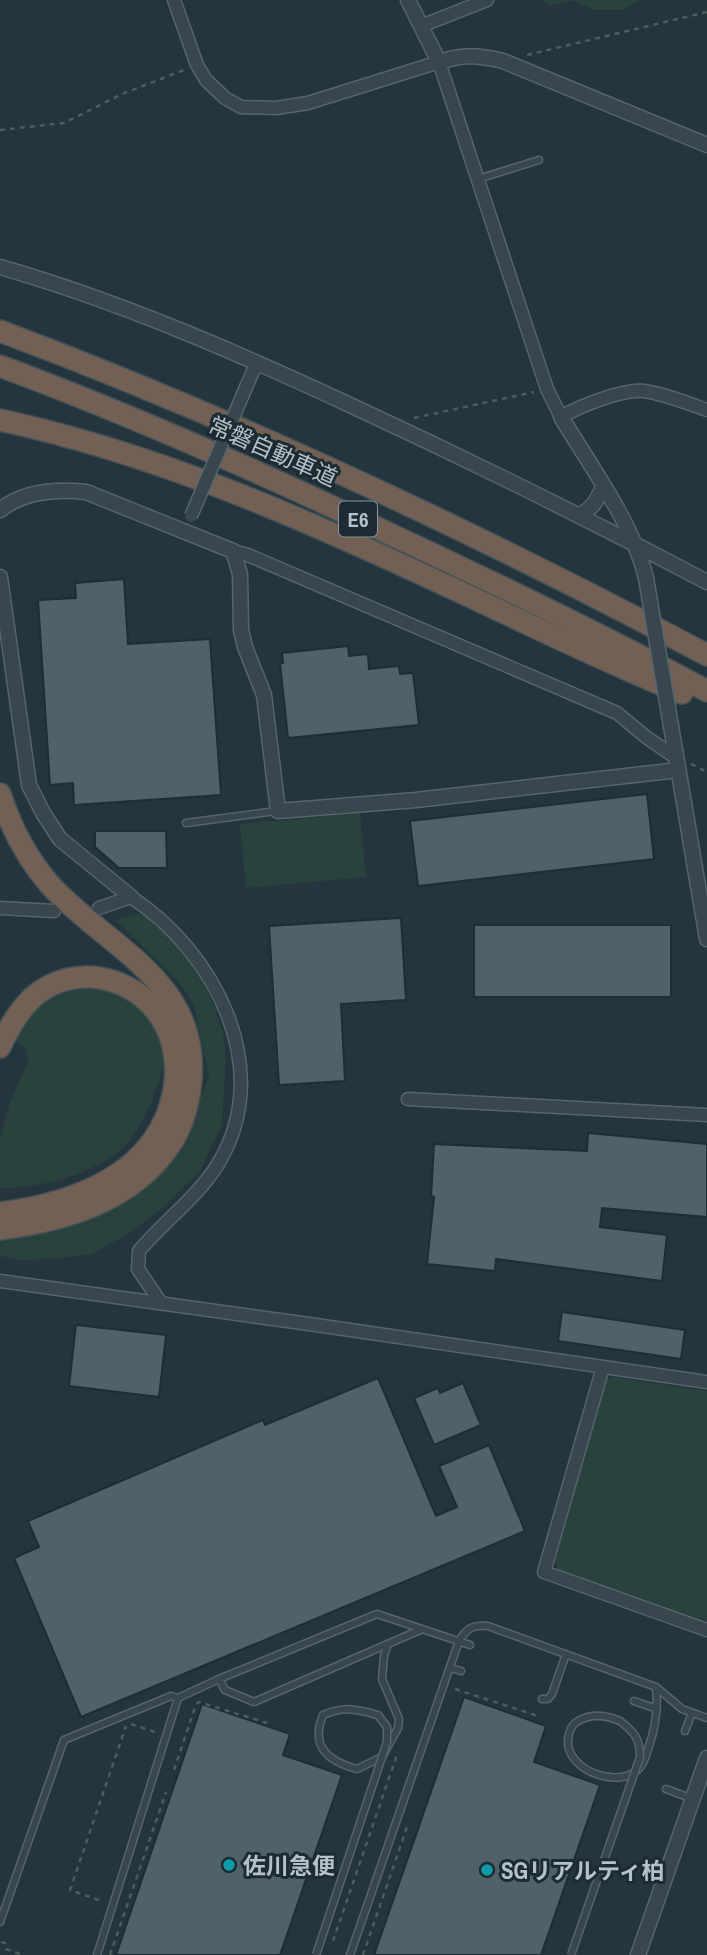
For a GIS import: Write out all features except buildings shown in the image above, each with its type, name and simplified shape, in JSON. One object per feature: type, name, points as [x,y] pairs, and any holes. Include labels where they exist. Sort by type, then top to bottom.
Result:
[{"type":"highway","name":"常磐自動車道","points":[[0,331],[186,406],[327,468],[471,535],[707,655]]},
{"type":"highway","name":"常磐自動車道","points":[[0,366],[171,435],[309,495],[499,586],[707,691]]},
{"type":"highway","points":[[0,420],[55,432],[151,461],[223,488],[440,583],[625,670],[707,702]]},
{"type":"highway","points":[[0,794],[16,836],[32,863],[67,902],[144,967],[167,993],[184,1025],[192,1065],[187,1104],[174,1139],[163,1155],[138,1180],[81,1211],[45,1222],[0,1229]]},
{"type":"highway","points":[[0,1213],[75,1197],[97,1187],[135,1162],[160,1132],[167,1116],[176,1078],[171,1040],[157,1013],[139,992],[101,977],[84,977],[50,986],[34,997],[21,1011],[3,1042]]},
{"type":"street","points":[[174,0],[197,65],[206,80],[225,98],[241,107],[276,108],[331,97],[454,57],[478,55],[503,61],[707,145]]},
{"type":"street","points":[[408,0],[439,62],[547,389],[641,559],[702,882],[707,939]]},
{"type":"street","points":[[421,26],[487,0]]},
{"type":"street","points":[[0,267],[99,297],[257,362],[579,515],[707,582]]},
{"type":"street","points":[[188,523],[257,362]]},
{"type":"street","points":[[561,417],[575,409],[636,391],[667,397],[707,410]]},
{"type":"street","points":[[579,515],[588,511],[597,501],[603,487]]},
{"type":"street","points":[[0,510],[13,502],[61,489],[86,492],[188,523],[233,551],[248,555],[617,713],[680,763]]},
{"type":"street","points":[[233,551],[240,574],[241,630],[267,711],[278,811],[404,801],[680,763]]},
{"type":"street","points":[[0,577],[29,785],[43,813],[60,839],[173,930],[212,981],[226,1007],[235,1037],[240,1063],[239,1112],[219,1162],[203,1186],[139,1251],[138,1269],[161,1303]]},
{"type":"street","points":[[99,908],[131,897]]},
{"type":"street","points":[[0,908],[54,911]]},
{"type":"street","points":[[408,1099],[707,1115]]},
{"type":"street","points":[[0,1281],[707,1382]]},
{"type":"street","points":[[603,1367],[544,1572],[707,1630]]},
{"type":"street","points":[[638,1955],[707,1758]]},
{"type":"lane","points":[[478,179],[539,160]]},
{"type":"lane","points":[[186,823],[278,811]]},
{"type":"lane","points":[[0,1922],[64,1740],[171,1696],[178,1698],[377,1614],[470,1646]]},
{"type":"lane","points":[[350,1955],[459,1641],[467,1629],[475,1625],[488,1626],[656,1687],[682,1709],[707,1718]]},
{"type":"lane","points":[[219,1679],[225,1690],[254,1702],[420,1630]]},
{"type":"lane","points":[[316,1955],[387,1742],[387,1727],[378,1715],[340,1708],[323,1715],[317,1730],[322,1750],[337,1763],[357,1769],[382,1757],[398,1728],[399,1719],[382,1679],[388,1644]]},
{"type":"lane","points":[[542,1699],[548,1699],[552,1694],[566,1654]]},
{"type":"lane","points":[[450,1668],[461,1671]]},
{"type":"lane","points":[[571,1955],[640,1757],[640,1744],[635,1732],[620,1721],[598,1715],[576,1721],[569,1732],[568,1745],[572,1756],[582,1767],[595,1774],[607,1776],[630,1774],[641,1766],[651,1740],[657,1709],[656,1687]]},
{"type":"lane","points":[[97,1955],[178,1698]]},
{"type":"lane","points":[[634,1701],[657,1709]]},
{"type":"lane","points":[[685,1731],[692,1713]]},
{"type":"lane","points":[[666,1789],[694,1800]]},
{"type":"path","points":[[503,61],[707,12]]},
{"type":"path","points":[[0,130],[64,124],[122,94],[197,65]]},
{"type":"path","points":[[399,428],[402,420],[547,389]]},
{"type":"path","points":[[680,763],[707,772]]},
{"type":"path","points":[[454,1688],[535,1715]]},
{"type":"path","points":[[174,1770],[196,1704],[199,1702],[267,1723]]},
{"type":"path","points":[[99,1900],[70,1890],[127,1723]]},
{"type":"path","points":[[120,1726],[127,1723],[158,1733]]},
{"type":"path","points":[[333,1942],[401,1744]]},
{"type":"path","points":[[110,1955],[166,1792]]},
{"type":"path","points":[[363,1955],[410,1817]]},
{"type":"path","points":[[1,1941],[5,1943],[6,1949],[20,1954]]},
{"type":"green space","points":[[542,0],[640,0],[623,10],[594,10],[574,1],[549,5]]},
{"type":"green space","points":[[360,813],[366,877],[246,888],[240,824]]},
{"type":"green space","points":[[141,913],[179,946],[204,983],[215,1009],[223,1032],[226,1058],[222,1126],[200,1170],[160,1210],[131,1232],[92,1254],[19,1260],[0,1256],[0,1240],[56,1227],[132,1198],[162,1174],[179,1146],[209,1077],[194,1006],[186,992],[115,920]]},
{"type":"green space","points":[[72,984],[122,992],[135,999],[148,1012],[161,1037],[164,1053],[157,1089],[132,1138],[98,1165],[66,1178],[33,1186],[0,1188],[0,1138],[10,1102],[28,1062],[26,1050],[13,1038],[28,1013],[51,995]]},
{"type":"green space","points":[[612,1377],[707,1391],[707,1621],[558,1570],[555,1562],[606,1381]]},
{"type":"place","name":"佐川急便","points":[[229,1865]]},
{"type":"place","name":"SGリアルティ柏","points":[[487,1870]]}]
